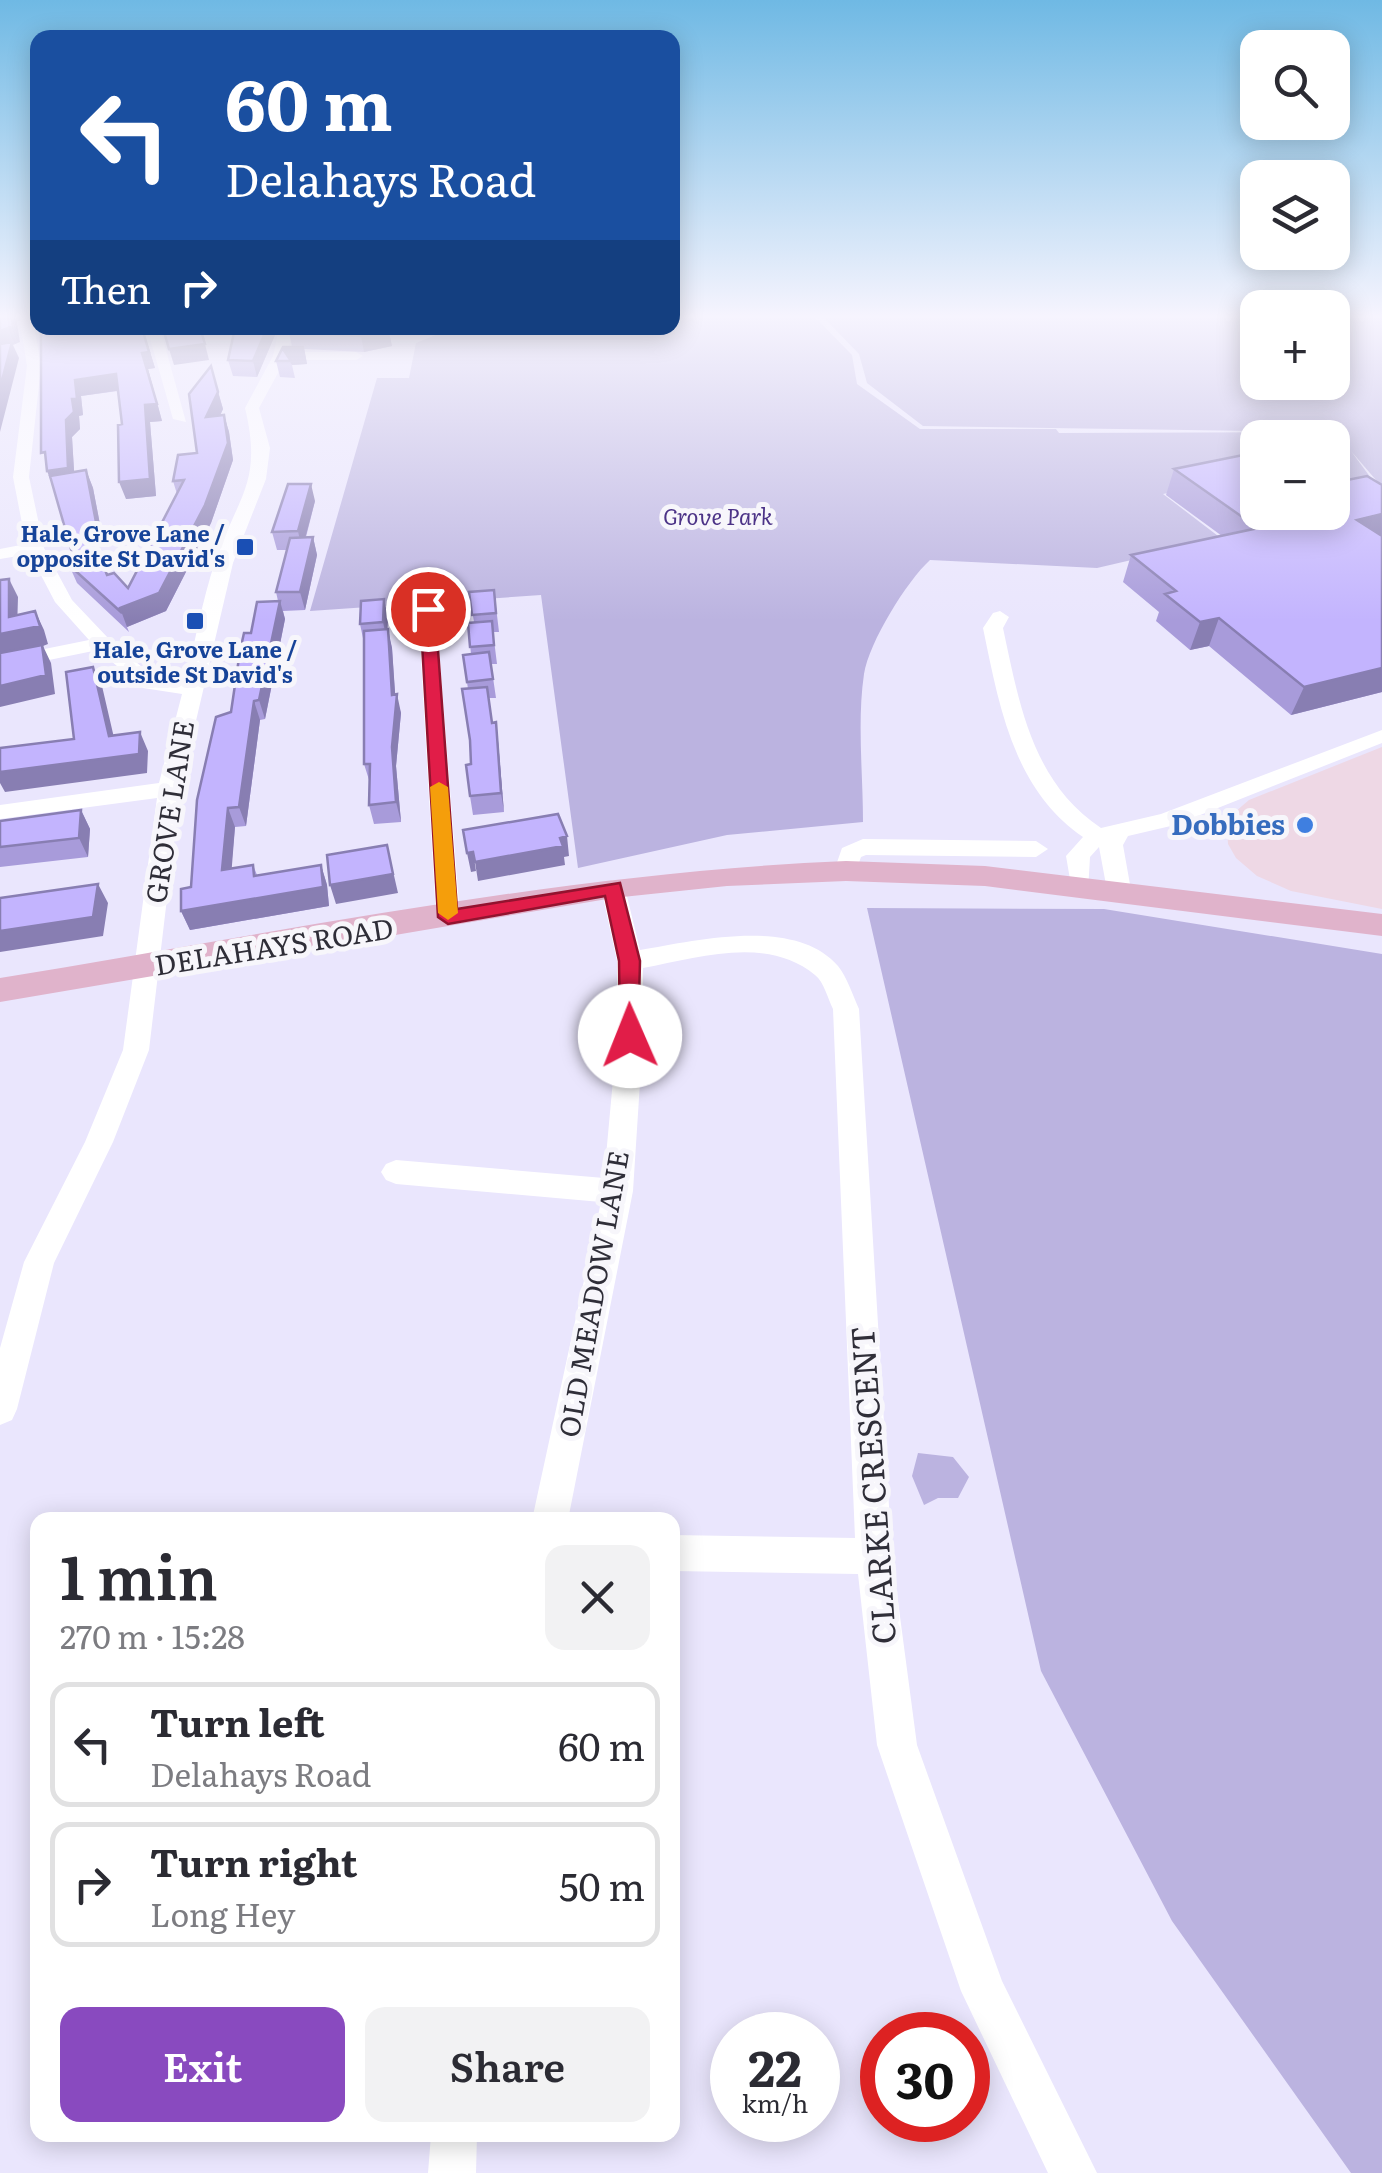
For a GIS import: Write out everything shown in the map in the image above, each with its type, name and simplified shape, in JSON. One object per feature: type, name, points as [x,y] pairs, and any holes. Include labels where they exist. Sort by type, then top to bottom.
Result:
[{"type":"main road","name":"DELAHAYS ROAD","points":[[0,990],[613,888],[727,876],[846,871],[1080,885],[1382,925]]},
{"type":"street","points":[[30,418],[21,477],[36,548],[64,602],[102,643],[150,684],[191,688]]},
{"type":"street","name":"GROVE LANE","points":[[0,1409],[39,1262],[99,1142],[136,1050],[169,788],[224,563],[258,479],[262,448],[255,418]]},
{"type":"street","points":[[0,554],[36,548]]},
{"type":"street","points":[[428,609],[448,917]]},
{"type":"street","points":[[1000,617],[994,628],[1016,737],[1065,815],[1109,837]]},
{"type":"street","points":[[0,664],[102,643]]},
{"type":"street","points":[[1080,885],[1078,856],[1109,837],[1167,820],[1382,736]]},
{"type":"street","points":[[0,812],[169,788]]},
{"type":"street","points":[[1109,837],[1119,890]]},
{"type":"street","points":[[846,871],[850,854],[862,847],[1036,849]]},
{"type":"street","name":"OLD MEADOW LANE","points":[[552,1512],[618,1191],[630,1036],[630,961],[613,888]]},
{"type":"street","name":"CLARKE CRESCENT","points":[[630,961],[738,943],[787,948],[828,971],[846,1008],[848,1114],[874,1556],[897,1746],[984,1990],[1073,2173]]},
{"type":"street","points":[[396,1172],[618,1191]]},
{"type":"street","points":[[680,1552],[874,1556]]},
{"type":"street","points":[[452,2173],[454,2142]]},
{"type":"shaded area","name":"Dobbies","points":[[1382,747],[1382,909],[1291,891],[1257,876],[1236,858],[1228,844],[1227,828],[1235,812],[1249,800]]},
{"type":"green space","name":"Grove Park","points":[[365,418],[905,418],[920,429],[1240,432],[1240,478],[1163,494],[1222,539],[1097,568],[930,560],[890,613],[867,661],[861,710],[863,822],[727,835],[578,868],[541,595],[310,611]]},
{"type":"green space","name":"Grove Park","points":[[913,418],[1382,418],[1382,487],[1351,451],[1382,493],[1350,498],[1350,420],[1240,420],[1240,431],[923,426]]},
{"type":"green space","points":[[867,908],[1104,909],[1382,954],[1382,2173],[1351,2173],[1172,1921],[1041,1671]]},
{"type":"green space","points":[[918,1453],[953,1457],[969,1477],[958,1498],[938,1498],[924,1505],[912,1476]]},
{"type":"building","points":[[41,418],[68,418],[68,468],[47,471],[45,452],[41,453]]},
{"type":"building","points":[[121,418],[146,418],[150,479],[119,482],[118,425],[122,424]]},
{"type":"building","points":[[192,418],[224,418],[228,443],[205,505],[159,593],[120,608],[122,613],[69,565],[75,563],[50,476],[86,470],[96,522],[87,524],[107,575],[114,573],[128,588],[184,480],[173,481],[178,455],[197,453]]},
{"type":"building","points":[[1240,456],[1240,515],[1174,469]]},
{"type":"building","points":[[1367,476],[1382,485],[1382,514],[1357,520],[1382,536],[1382,668],[1304,687],[1219,618],[1200,622],[1165,594],[1176,591],[1131,555],[1249,530],[1350,530],[1350,479]]},
{"type":"building","points":[[288,484],[311,484],[298,531],[272,532]]},
{"type":"building","points":[[313,537],[300,592],[276,592],[290,538]]},
{"type":"building","points":[[9,579],[9,617],[35,611],[40,626],[0,634],[0,580]]},
{"type":"building","points":[[494,590],[496,613],[472,615],[469,592]]},
{"type":"building","points":[[384,599],[383,622],[360,624],[361,601]]},
{"type":"building","points":[[280,601],[259,700],[254,701],[239,807],[228,808],[222,870],[253,865],[254,876],[321,865],[323,887],[181,911],[181,889],[191,887],[197,800],[216,717],[231,712],[244,633],[251,633],[257,602]]},
{"type":"building","points":[[492,621],[494,645],[470,647],[468,623]]},
{"type":"building","points":[[388,629],[392,695],[397,694],[392,747],[396,802],[369,805],[370,764],[364,764],[364,631]]},
{"type":"building","points":[[42,645],[46,675],[0,686],[0,653]]},
{"type":"building","points":[[489,652],[493,679],[467,682],[463,655]]},
{"type":"building","points":[[93,667],[109,736],[140,732],[139,754],[0,772],[0,748],[74,739],[66,672]]},
{"type":"building","points":[[487,687],[492,723],[496,722],[501,793],[470,796],[466,765],[471,764],[470,740],[462,689]]},
{"type":"building","points":[[81,810],[79,838],[0,847],[0,821]]},
{"type":"building","points":[[558,814],[567,836],[560,838],[563,846],[475,862],[473,852],[467,853],[463,830]]},
{"type":"building","points":[[387,845],[393,874],[330,885],[327,855]]},
{"type":"building","points":[[98,884],[93,917],[0,931],[0,898]]},
{"type":"slow traffic","points":[[439,787],[448,913]]},
{"type":"place","name":"Hale, Grove Lane / opposite St David's","points":[[245,547]]},
{"type":"place","name":"Hale, Grove Lane / outside St David's","points":[[195,621]]},
{"type":"place","name":"Dobbies","points":[[1305,825]]},
{"type":"route","points":[[428,609],[448,917],[613,888],[630,961],[630,1036]]}]
